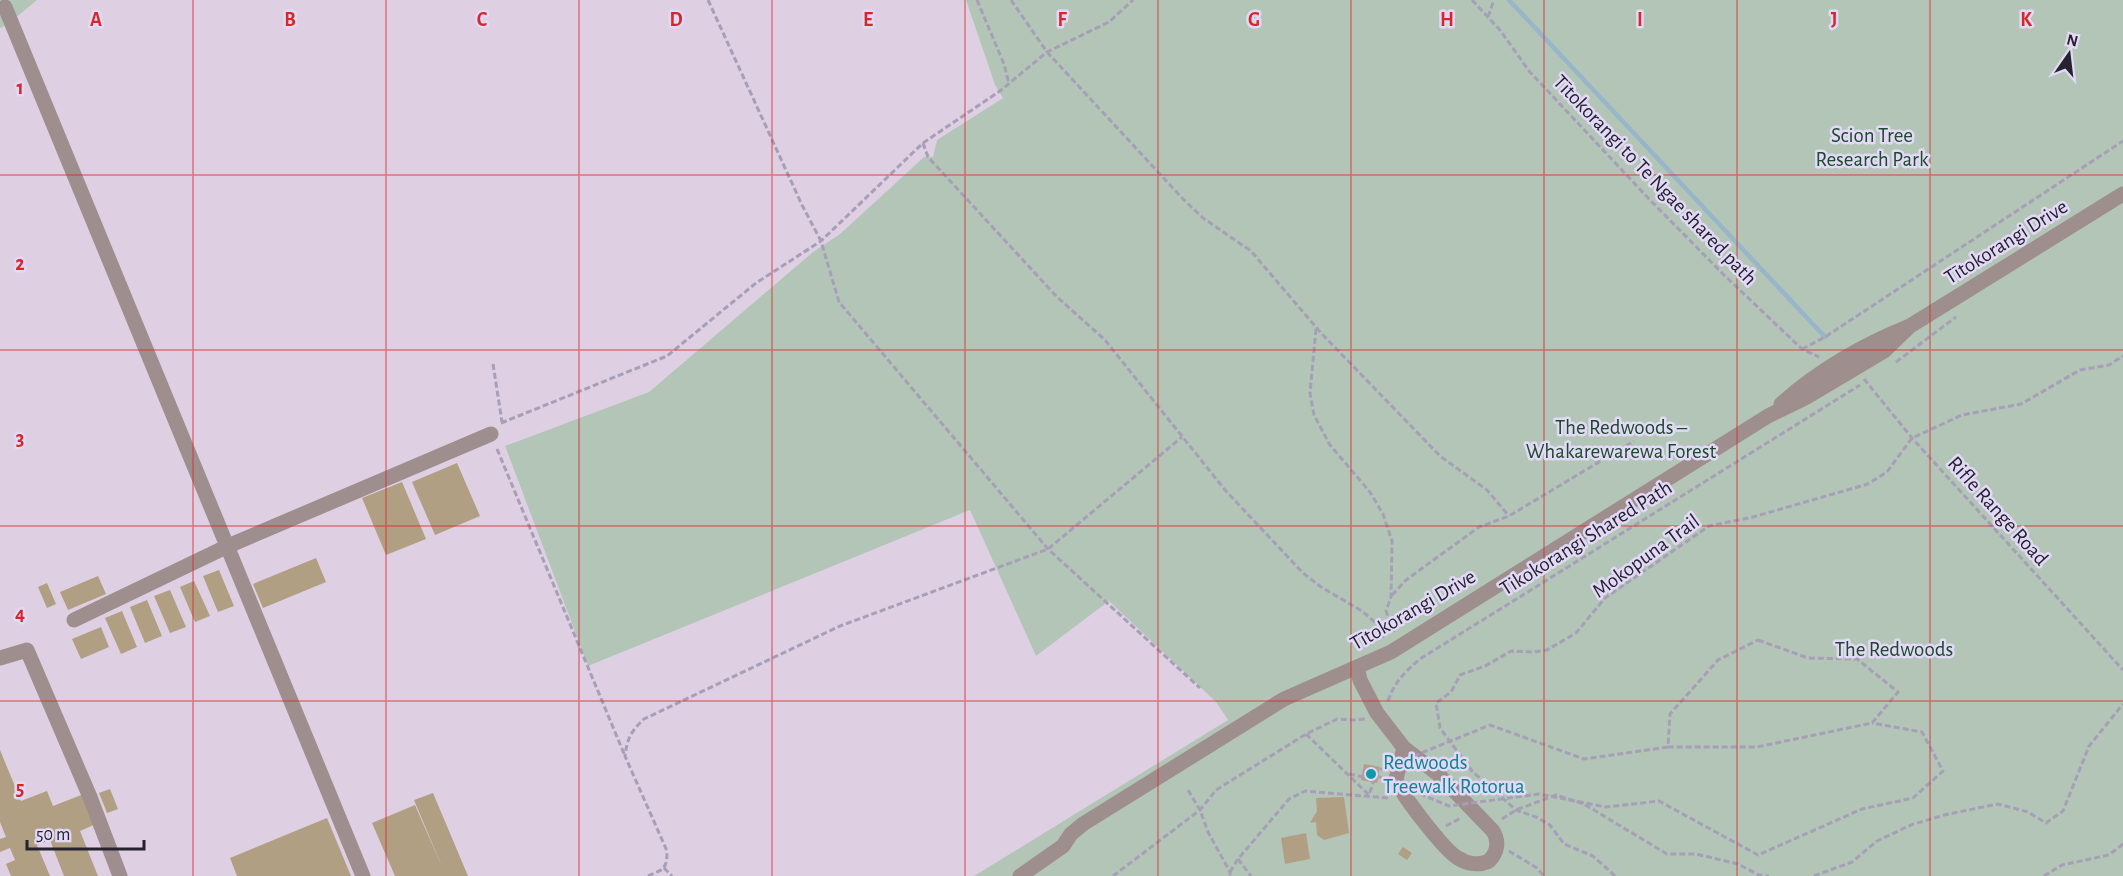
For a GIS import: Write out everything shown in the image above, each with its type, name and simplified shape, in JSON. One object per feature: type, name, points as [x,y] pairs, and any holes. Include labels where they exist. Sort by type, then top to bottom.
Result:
[{"type":"street","points":[[5,7],[363,876]]},
{"type":"street","name":"Tītokorangi Drive","points":[[1768,416],[1798,388],[1874,340],[1910,326],[2123,194]]},
{"type":"street","name":"Tītokorangi Drive","points":[[1020,876],[1052,855],[1083,824],[1284,699],[1395,649],[1768,416],[1805,398],[1884,351],[1910,326]]},
{"type":"street","points":[[74,620],[228,546],[491,434]]},
{"type":"street","points":[[0,658],[27,650],[90,796],[120,876]]},
{"type":"street","points":[[1357,667],[1360,680],[1377,713],[1404,748],[1438,774],[1496,836],[1495,853],[1489,861],[1479,864],[1472,863],[1452,854],[1396,783],[1404,748]]},
{"type":"path","points":[[708,0],[802,205],[821,241],[839,302],[1048,549],[1200,688]]},
{"type":"path","points":[[977,0],[1004,64],[1009,84]]},
{"type":"path","points":[[1011,0],[1047,51],[1183,199],[1203,218],[1251,250],[1317,328],[1440,456],[1487,490],[1509,516]]},
{"type":"path","points":[[648,876],[664,868],[667,863],[667,851],[491,434],[502,422],[667,356],[756,283],[821,241],[923,142],[1009,84],[1047,51],[1109,22],[1133,0]]},
{"type":"path","name":"Tītokorangi to Te Ngae shared path","points":[[1472,0],[1500,30],[1529,71],[1578,125],[1725,275],[1802,349],[1822,358]]},
{"type":"path","points":[[1488,17],[1494,0]]},
{"type":"path","points":[[1802,349],[1825,337],[2034,197],[2123,141]]},
{"type":"path","points":[[923,142],[928,157],[1057,297],[1105,340],[1225,490],[1303,573],[1321,587],[1362,610],[1377,624],[1395,649]]},
{"type":"path","points":[[1891,365],[1964,313]]},
{"type":"path","points":[[1317,328],[1310,393],[1314,415],[1330,445],[1371,492],[1383,514],[1392,541],[1391,597],[1386,611],[1395,649]]},
{"type":"path","name":"Mokopuna Trail","points":[[1615,876],[1593,856],[1564,844],[1550,825],[1516,810],[1472,771],[1440,728],[1436,703],[1451,692],[1460,675],[1485,666],[1511,651],[1546,650],[1576,633],[1605,598],[1709,526],[1868,484],[1887,472],[1912,438],[1962,415],[2021,404],[2080,370],[2109,365],[2123,356]]},
{"type":"path","points":[[493,364],[502,422]]},
{"type":"path","name":"Rifle Range Road","points":[[1856,368],[1912,438],[2123,670]]},
{"type":"path","name":"Tikokorangi Shared Path","points":[[1377,713],[1388,703],[1395,685],[1404,672],[1420,659],[1874,376]]},
{"type":"path","points":[[625,756],[627,741],[633,728],[644,719],[840,626],[1048,549],[1182,437]]},
{"type":"path","points":[[1391,597],[1406,580],[1479,527],[1509,516],[1634,441]]},
{"type":"path","points":[[1668,747],[1670,714],[1718,660],[1758,640],[1808,658],[1857,659],[1898,692],[1872,723]]},
{"type":"path","points":[[1814,876],[1852,862],[1877,841],[1911,825],[1944,815],[1998,804],[2028,812],[2046,823],[2063,811],[2089,747],[2123,704]]},
{"type":"path","points":[[1113,876],[1200,810],[1216,790],[1306,734],[1336,719],[1354,720],[1377,713]]},
{"type":"path","points":[[1872,723],[1922,732],[1942,771],[1913,798],[1862,809],[1758,855],[1659,801],[1606,807],[1539,794],[1449,806],[1370,773],[1490,725],[1584,759],[1668,747],[1757,747],[1872,723]]},
{"type":"path","points":[[1306,734],[1369,795]]},
{"type":"path","points":[[1369,795],[1376,770],[1368,767],[1364,775],[1370,779],[1370,773]]},
{"type":"path","points":[[1347,773],[1374,778]]},
{"type":"path","points":[[1188,790],[1230,874]]},
{"type":"path","points":[[1230,874],[1238,859],[1289,799],[1305,790],[1386,797],[1394,801]]},
{"type":"path","points":[[1489,827],[1516,810],[1556,795],[1584,804],[1667,854],[1696,854],[1738,864],[1759,875],[1769,876]]},
{"type":"path","points":[[1434,832],[1474,811]]},
{"type":"path","points":[[1497,844],[1537,868],[1544,876]]},
{"type":"path","points":[[2044,876],[2062,864],[2109,855],[2123,844]]},
{"type":"path","points":[[1238,859],[1251,876]]},
{"type":"path","points":[[664,868],[672,876]]},
{"type":"shaded area","points":[[37,0],[966,0],[995,85],[1003,98],[937,140],[933,157],[924,157],[840,234],[813,252],[649,392],[505,447],[588,666],[970,510],[1036,656],[1109,601],[1216,702],[1228,721],[974,876],[0,876],[0,28],[7,25]]},
{"type":"green space","points":[[0,0],[37,0],[7,25],[0,28]]},
{"type":"green space","name":"The Redwoods – Whakarewarewa Forest","points":[[966,0],[2123,0],[2123,876],[974,876],[1228,720],[1216,702],[1109,601],[1036,656],[970,510],[588,666],[505,446],[649,392],[813,252],[840,234],[924,157],[933,157],[937,140],[1003,98],[995,85]]},
{"type":"building","points":[[457,463],[480,516],[435,535],[412,482]]},
{"type":"building","points":[[402,482],[426,539],[386,555],[362,498]]},
{"type":"building","points":[[316,558],[326,582],[263,608],[253,584]]},
{"type":"building","points":[[219,570],[234,606],[218,612],[203,576]]},
{"type":"building","points":[[98,576],[106,594],[68,610],[60,592]]},
{"type":"building","points":[[194,581],[210,616],[195,622],[180,587]]},
{"type":"building","points":[[47,583],[56,604],[47,608],[38,587]]},
{"type":"building","points":[[170,590],[186,627],[170,633],[154,596]]},
{"type":"building","points":[[147,600],[162,636],[145,643],[130,607]]},
{"type":"building","points":[[122,611],[137,647],[121,654],[105,618]]},
{"type":"building","points":[[101,627],[109,647],[81,659],[72,639]]},
{"type":"building","points":[[0,750],[21,801],[47,791],[53,806],[84,794],[96,824],[80,831],[98,876],[64,876],[50,840],[37,845],[50,876],[11,876],[6,864],[15,860],[10,848],[0,852],[0,839],[6,837],[0,822]]},
{"type":"building","name":"Redwoods Treewalk Rotorua","points":[[1364,764],[1380,767],[1377,783],[1361,780]]},
{"type":"building","points":[[110,789],[118,809],[107,813],[99,793]]},
{"type":"building","points":[[433,793],[468,876],[395,876],[372,823],[415,805],[443,869],[414,800]]},
{"type":"building","points":[[1344,797],[1349,833],[1324,840],[1317,835],[1316,822],[1310,823],[1317,811],[1316,798]]},
{"type":"building","points":[[327,818],[351,876],[237,876],[230,858]]},
{"type":"building","points":[[1306,833],[1310,859],[1285,864],[1281,838]]},
{"type":"building","points":[[1403,847],[1412,853],[1407,860],[1398,854]]},
{"type":"waterway","points":[[1509,0],[1825,337]]},
{"type":"place","name":"Redwoods Treewalk Rotorua","points":[[1371,774]]},
{"type":"park label","name":"Scion Tree Research Park","points":[[1872,147]]},
{"type":"park label","name":"The Redwoods","points":[[1894,649]]}]
